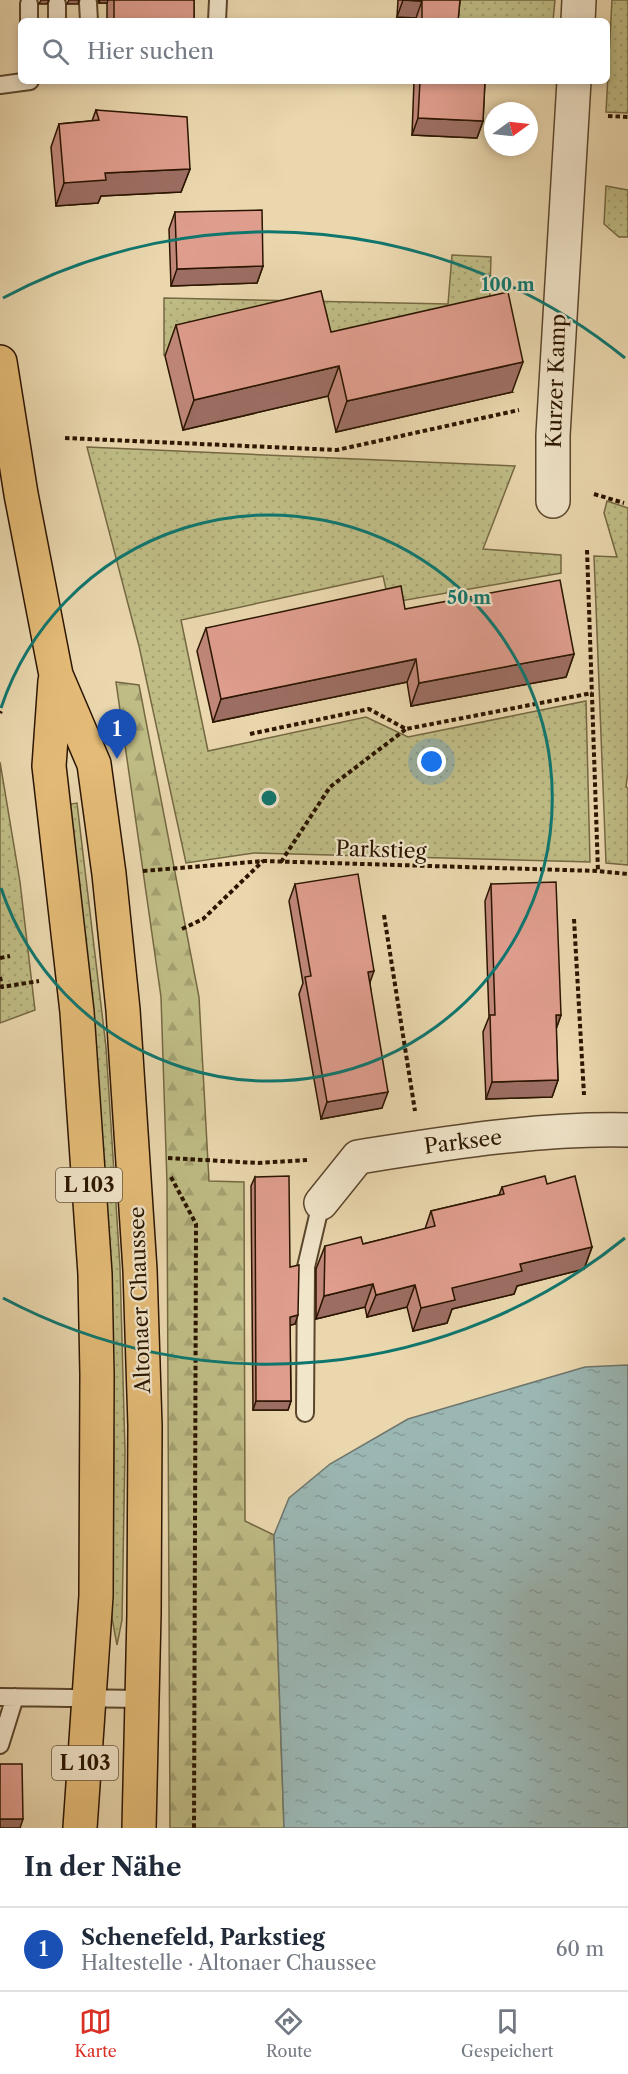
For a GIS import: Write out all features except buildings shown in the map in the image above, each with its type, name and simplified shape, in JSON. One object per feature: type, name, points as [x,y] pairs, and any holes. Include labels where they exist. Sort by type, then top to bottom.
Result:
[{"type":"main road","name":"Altonaer Chaussee","points":[[0,362],[10,496],[56,675],[94,764],[109,874],[123,1010],[140,1270],[144,1390],[144,1614],[139,1828]]},
{"type":"main road","name":"Altonaer Chaussee","points":[[56,675],[49,766],[77,1012],[95,1274],[98,1492],[96,1596],[91,1697],[80,1828]]},
{"type":"street","points":[[578,18],[579,0]]},
{"type":"street","name":"Kurzer Kamp","points":[[554,501],[553,435],[574,84]]},
{"type":"street","name":"Parksee","points":[[321,1203],[358,1157],[421,1147],[586,1129],[628,1130]]},
{"type":"lane","points":[[217,18],[218,0]]},
{"type":"lane","points":[[88,3],[89,18]]},
{"type":"lane","points":[[57,4],[57,18]]},
{"type":"lane","points":[[0,85],[18,83]]},
{"type":"lane","points":[[305,1413],[306,1267],[321,1203]]},
{"type":"lane","points":[[0,1745],[8,1696],[141,1699]]},
{"type":"path","points":[[601,116],[628,117]]},
{"type":"path","points":[[65,438],[338,450],[526,409]]},
{"type":"path","points":[[594,494],[624,503]]},
{"type":"path","points":[[587,549],[598,871]]},
{"type":"path","points":[[281,862],[330,787],[406,729],[592,693]]},
{"type":"path","points":[[250,735],[369,709],[406,729]]},
{"type":"path","points":[[182,930],[203,919],[263,861]]},
{"type":"path","name":"Parkstieg","points":[[134,872],[263,861],[598,871],[628,874]]},
{"type":"path","points":[[384,915],[421,1147]]},
{"type":"path","points":[[574,919],[586,1129]]},
{"type":"path","points":[[0,958],[10,956]]},
{"type":"path","points":[[0,977],[2,987],[32,982]]},
{"type":"path","points":[[162,1158],[258,1163]]},
{"type":"path","points":[[166,1167],[196,1224],[194,1828]]},
{"type":"green space","points":[[455,0],[555,0],[553,18],[453,18]]},
{"type":"green space","points":[[612,0],[628,0],[628,113],[606,112],[608,84],[610,84]]},
{"type":"green space","points":[[606,186],[628,190],[628,237],[619,237],[604,224]]},
{"type":"green space","points":[[452,255],[491,257],[489,323],[321,360],[311,320],[164,355],[164,298],[448,304]]},
{"type":"green space","points":[[87,447],[515,466],[483,549],[561,555],[561,573],[389,603],[383,576],[181,620],[208,751],[366,717],[408,737],[586,701],[590,862],[254,853],[186,863],[139,646]]},
{"type":"green space","points":[[607,501],[628,508],[628,772],[626,787],[628,788],[628,865],[606,863],[594,556],[617,557],[604,513]]},
{"type":"green space","points":[[116,682],[139,685],[199,997],[209,1181],[244,1182],[245,1521],[274,1535],[284,1828],[170,1828],[167,1183],[161,997]]},
{"type":"green space","points":[[0,762],[20,882],[35,1010],[0,1023]]},
{"type":"green space","points":[[77,803],[106,1047],[120,1267],[125,1451],[122,1620],[117,1645],[112,1618],[114,1449],[110,1265],[96,1048],[65,805]]},
{"type":"water","points":[[628,1365],[628,1828],[284,1828],[274,1535],[289,1498],[330,1464],[408,1419],[585,1367]]},
{"type":"place","name":"Schenefeld, Parkstieg","points":[[117,759]]}]
